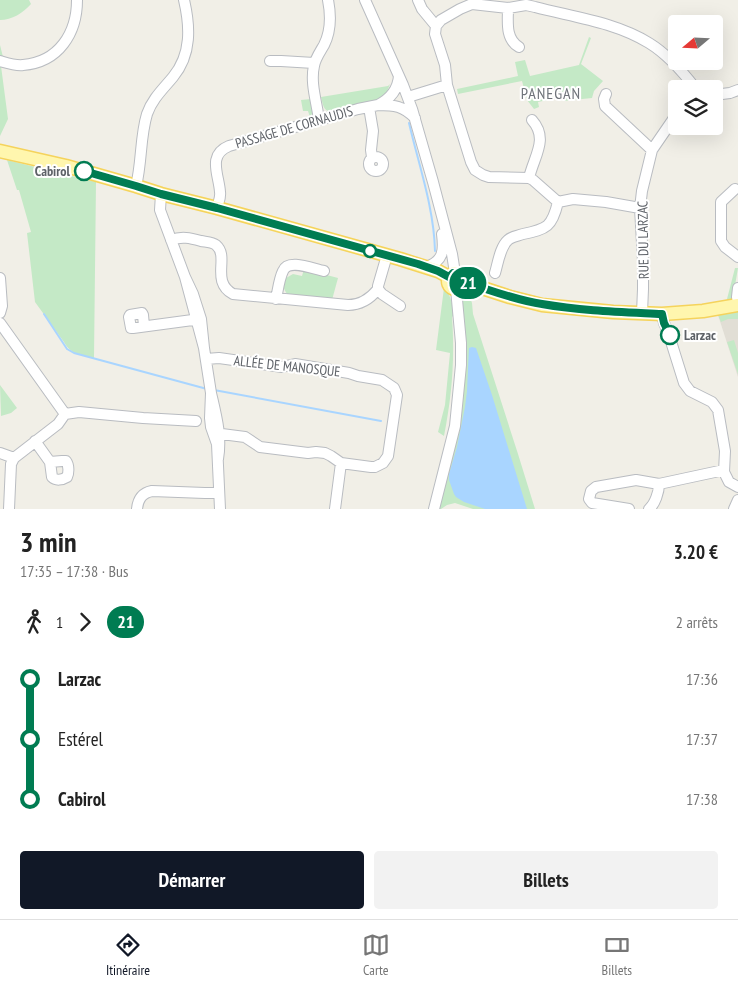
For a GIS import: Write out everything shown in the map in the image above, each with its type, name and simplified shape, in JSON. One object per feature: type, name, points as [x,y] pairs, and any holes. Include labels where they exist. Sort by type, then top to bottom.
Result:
[{"type":"main road","points":[[0,151],[66,166],[161,194],[387,255],[452,275],[448,281],[452,288],[460,285],[542,304],[614,312],[667,314],[703,311],[738,304]]},
{"type":"street","points":[[0,61],[21,66],[42,61],[54,53],[64,43],[73,29],[77,14],[77,0]]},
{"type":"street","points":[[136,186],[142,141],[151,106],[176,74],[185,56],[189,30],[184,0]]},
{"type":"street","points":[[319,120],[313,80],[314,63],[328,36],[330,17],[328,0]]},
{"type":"street","points":[[365,0],[409,99],[452,254],[452,275]]},
{"type":"street","points":[[418,0],[422,9],[436,26]]},
{"type":"street","points":[[558,202],[537,182],[529,178],[489,176],[475,170],[447,85],[445,65],[435,34],[436,26],[441,20],[472,4],[508,8],[526,5],[535,7],[599,23],[629,33],[649,43],[668,58],[688,80]]},
{"type":"street","points":[[508,8],[509,33],[512,40],[519,47]]},
{"type":"street","points":[[270,62],[314,63]]},
{"type":"street","points":[[399,76],[393,100],[415,118]]},
{"type":"street","name":"PASSAGE DE CORNAUDIS","points":[[217,208],[220,193],[216,160],[224,148],[386,101],[409,99],[447,85]]},
{"type":"street","points":[[723,94],[738,90]]},
{"type":"street","points":[[606,94],[604,100],[606,106],[652,150]]},
{"type":"street","name":"PASSAGE DE CORNAUDIS","points":[[372,157],[374,106]]},
{"type":"street","points":[[529,178],[541,139],[537,125],[532,120]]},
{"type":"street","name":"RUE DU LARZAC","points":[[642,313],[643,261],[640,208],[652,150],[668,127]]},
{"type":"street","points":[[735,189],[721,202],[720,240],[725,247],[738,257]]},
{"type":"street","points":[[161,194],[160,210],[185,277],[198,319],[205,353],[217,444],[220,509]]},
{"type":"street","points":[[558,202],[573,199],[640,208]]},
{"type":"street","points":[[495,273],[506,241],[513,237],[545,229],[551,222],[558,202]]},
{"type":"street","points":[[426,267],[437,262],[442,254],[443,239],[440,210]]},
{"type":"street","points":[[171,240],[188,237],[214,244],[220,251],[222,280],[227,290],[236,295],[356,305],[369,299],[378,289],[387,255]]},
{"type":"street","points":[[276,298],[283,270],[288,265],[294,264],[324,271]]},
{"type":"street","points":[[0,278],[2,306],[0,313]]},
{"type":"street","points":[[434,509],[455,426],[461,365],[460,285]]},
{"type":"street","points":[[738,288],[738,304]]},
{"type":"street","points":[[378,289],[382,294],[400,306]]},
{"type":"street","points":[[667,314],[664,323],[686,386],[690,391],[712,402],[718,410],[725,451],[724,470],[731,484],[738,487]]},
{"type":"street","points":[[144,326],[198,319]]},
{"type":"street","points":[[0,322],[65,414]]},
{"type":"street","name":"ALLÉE DE MANOSQUE","points":[[205,353],[219,358],[282,367],[295,364],[349,372],[358,376],[382,380],[396,391],[397,396],[387,459],[373,467],[341,463],[324,453],[308,454],[260,447],[245,438],[214,425]]},
{"type":"street","points":[[9,509],[11,464],[14,458],[58,424],[65,414],[79,412],[196,421],[207,417],[214,425]]},
{"type":"street","points":[[35,441],[50,462]]},
{"type":"street","points":[[0,453],[14,458]]},
{"type":"street","points":[[335,509],[341,463]]},
{"type":"street","points":[[629,509],[592,503],[589,499],[591,490],[636,480],[658,484],[724,470]]},
{"type":"street","points":[[649,509],[658,491],[658,484]]},
{"type":"street","points":[[137,509],[141,497],[152,491],[219,493]]},
{"type":"street","points":[[734,509],[738,500]]},
{"type":"shaded area","points":[[738,312],[738,377],[718,315]]},
{"type":"green space","points":[[0,0],[29,0],[31,4],[17,15],[9,19],[0,20]]},
{"type":"green space","points":[[589,37],[591,38],[581,64],[603,81],[594,91],[592,98],[563,101],[561,97],[538,102],[539,107],[534,109],[527,100],[522,81],[458,94],[457,89],[518,76],[515,62],[525,60],[530,76],[579,65]]},
{"type":"green space","points":[[0,45],[3,57],[1,66],[8,119],[0,136]]},
{"type":"green space","points":[[390,84],[386,94],[378,100],[330,112],[325,108],[321,97],[388,86]]},
{"type":"green space","points":[[311,99],[313,112],[310,117],[308,111],[303,111],[301,100]]},
{"type":"green space","points":[[7,160],[96,182],[94,358],[77,354],[70,350],[35,302],[27,233],[31,232],[19,190],[17,190]]},
{"type":"green space","points":[[735,268],[738,268],[733,297],[732,300],[726,301],[727,299]]},
{"type":"green space","points":[[304,269],[338,278],[332,300],[288,295],[284,286],[286,278],[293,274],[302,276]]},
{"type":"green space","points":[[444,288],[450,298],[454,315],[452,317],[452,377],[444,436],[438,432],[445,405],[450,353],[436,350]]},
{"type":"green space","points":[[473,289],[474,293],[468,292],[473,314],[535,509],[473,509],[455,503],[439,509],[461,412],[466,369],[462,298],[467,290]]},
{"type":"green space","points":[[738,312],[738,319],[728,319],[721,322],[718,315]]},
{"type":"green space","points":[[734,340],[738,353],[738,374],[727,342]]},
{"type":"green space","points":[[0,385],[17,408],[11,413],[1,416]]},
{"type":"water","points":[[469,348],[476,348],[492,395],[527,509],[485,509],[464,502],[456,497],[449,480],[465,407]]},
{"type":"waterway","points":[[409,123],[429,203],[435,251]]},
{"type":"waterway","points":[[44,314],[67,349],[74,353],[207,389]]},
{"type":"waterway","points":[[214,390],[381,421]]},
{"type":"bus line","name":"21","points":[[84,171],[161,194],[418,264],[449,277],[456,272],[463,276],[464,282],[510,297],[542,304],[614,312],[662,314],[670,335]]},
{"type":"place","name":"Cabirol","points":[[84,171]]},
{"type":"place","name":"Larzac","points":[[670,335]]},
{"type":"district","name":"PANEGAN","points":[[551,93]]}]
